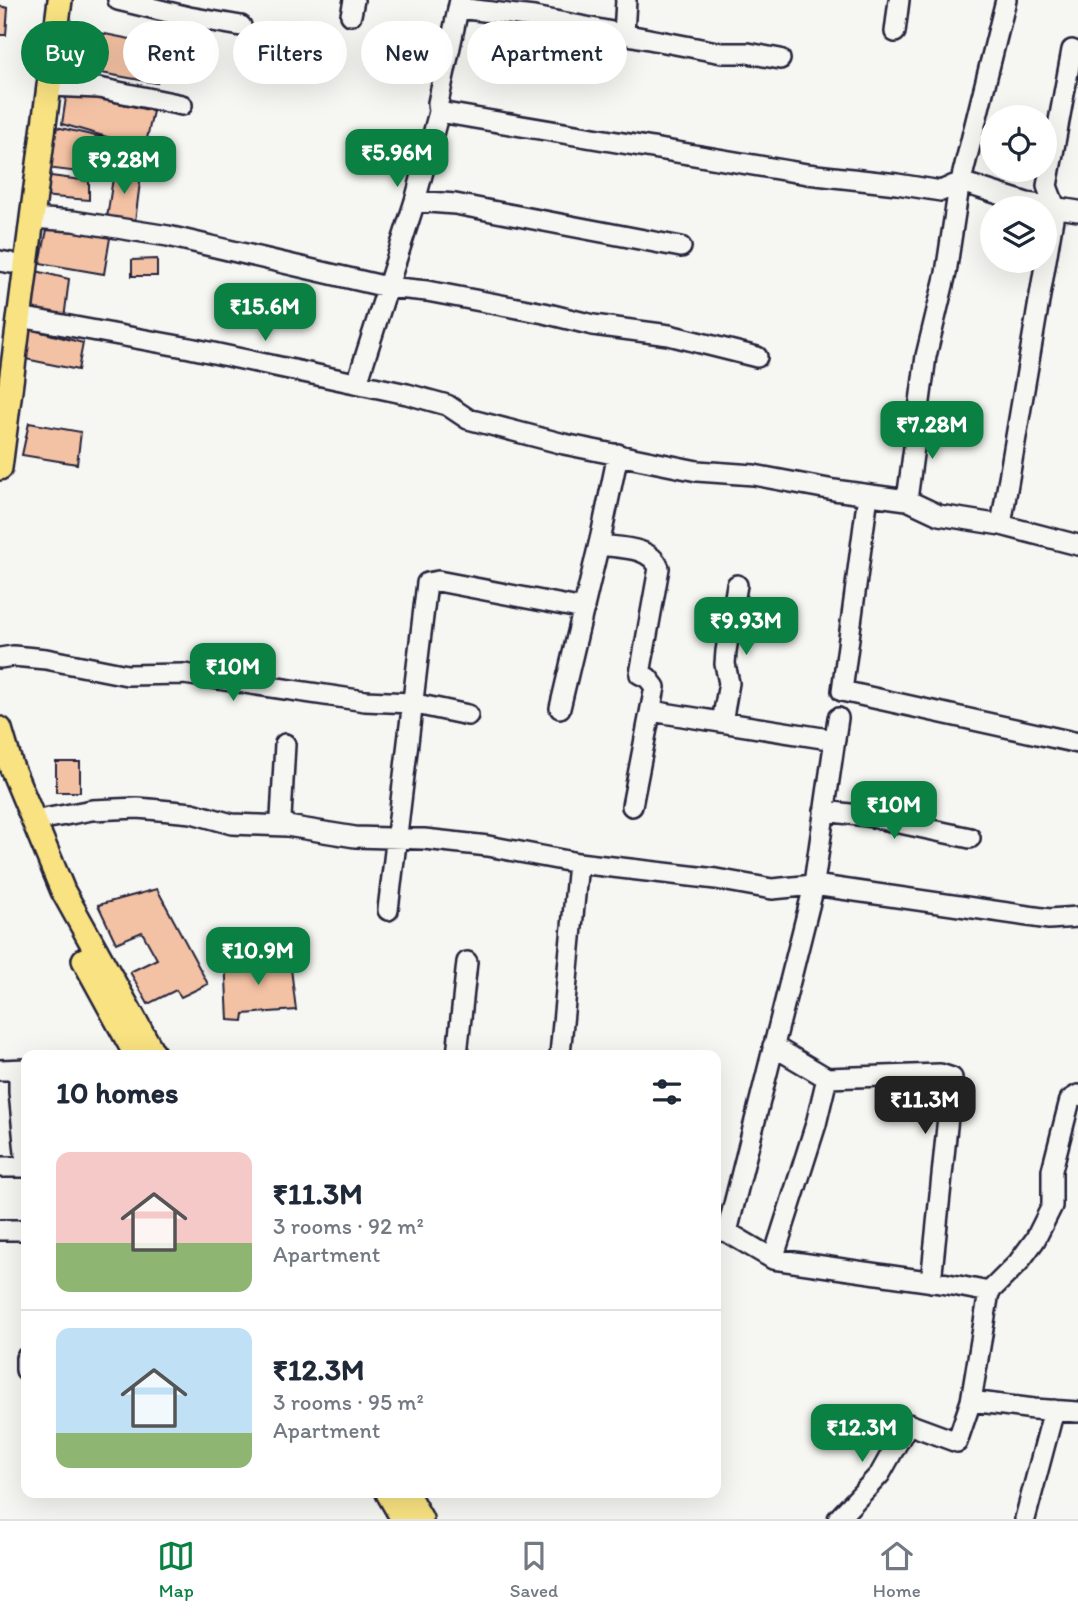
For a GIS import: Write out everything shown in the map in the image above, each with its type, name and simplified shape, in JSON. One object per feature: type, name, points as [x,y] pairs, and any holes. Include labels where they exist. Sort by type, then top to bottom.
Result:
[{"type":"main road","points":[[0,349],[6,262],[35,93],[45,0]]},
{"type":"main road","points":[[0,468],[60,0]]},
{"type":"main road","points":[[0,729],[33,821],[63,891],[151,1050]]},
{"type":"main road","points":[[0,778],[42,880],[133,1050]]},
{"type":"main road","points":[[390,1498],[403,1519]]},
{"type":"main road","points":[[409,1498],[421,1519]]},
{"type":"street","points":[[118,0],[233,24]]},
{"type":"street","points":[[625,21],[626,0]]},
{"type":"street","points":[[895,32],[899,0]]},
{"type":"street","points":[[907,500],[926,356],[946,273],[961,182],[1006,0]]},
{"type":"street","points":[[357,383],[415,201],[439,112],[438,103],[459,4],[555,21]]},
{"type":"street","points":[[627,35],[722,53],[748,53],[780,60]]},
{"type":"street","points":[[1051,196],[1047,186],[1072,50]]},
{"type":"street","points":[[49,86],[99,88],[182,105]]},
{"type":"street","points":[[439,112],[807,174],[941,191],[961,182],[1005,196]]},
{"type":"street","points":[[415,201],[455,204],[681,247]]},
{"type":"street","points":[[1057,207],[1078,209]]},
{"type":"street","points":[[32,218],[73,221],[167,236],[387,287],[427,291],[593,325],[669,335],[757,357]]},
{"type":"street","points":[[1001,525],[1044,273]]},
{"type":"street","points":[[20,317],[190,348],[357,383],[447,405],[468,419],[564,444],[697,471],[754,475],[801,485],[907,500],[939,516],[1001,525],[1078,545]]},
{"type":"street","points":[[560,708],[618,454]]},
{"type":"street","points":[[869,495],[842,691],[1078,743]]},
{"type":"street","points":[[599,545],[643,552],[655,559],[659,568],[640,674],[648,678],[655,687],[632,806]]},
{"type":"street","points":[[388,910],[427,583],[438,581],[584,609]]},
{"type":"street","points":[[722,722],[729,683],[725,664],[726,651],[737,585]]},
{"type":"street","points":[[0,658],[13,656],[46,659],[127,676],[184,674],[365,701],[411,703],[468,715]]},
{"type":"street","points":[[651,711],[835,740]]},
{"type":"street","points":[[838,719],[814,885],[773,1046],[721,1231],[773,1259],[989,1292]]},
{"type":"street","points":[[285,744],[281,818],[286,826]]},
{"type":"street","points":[[33,821],[92,810],[138,808],[192,813],[232,824],[286,826],[355,836],[488,846],[578,863],[716,879],[772,889],[814,885],[1049,919],[1078,917]]},
{"type":"street","points":[[824,811],[867,816],[970,838]]},
{"type":"street","points":[[560,1050],[578,863]]},
{"type":"street","points":[[458,1050],[467,962]]},
{"type":"street","points":[[773,1046],[827,1078],[940,1074],[951,1078],[931,1282]]},
{"type":"street","points":[[15,1070],[21,1113]]},
{"type":"street","points":[[773,1259],[816,1124],[827,1078]]},
{"type":"street","points":[[838,1519],[880,1474],[908,1424],[957,1442],[971,1401],[989,1292],[1030,1248],[1052,1206],[1052,1170],[1070,1100],[1078,1095]]},
{"type":"street","points":[[0,1167],[21,1165]]},
{"type":"street","points":[[0,1230],[21,1230]]},
{"type":"street","points":[[971,1401],[1078,1412]]},
{"type":"street","points":[[1025,1519],[1054,1410]]},
{"type":"building","points":[[0,6],[8,8],[6,35],[0,35]]},
{"type":"building","points":[[109,35],[123,38],[123,77],[109,74]]},
{"type":"building","points":[[67,91],[153,111],[145,148],[62,124]]},
{"type":"building","points":[[52,126],[113,140],[111,149],[99,149],[79,172],[46,168]]},
{"type":"building","points":[[114,171],[141,174],[135,222],[107,218]]},
{"type":"building","points":[[43,175],[89,181],[89,200],[41,196]]},
{"type":"building","points":[[48,225],[111,232],[104,274],[40,263]]},
{"type":"building","points":[[157,259],[157,276],[132,276],[132,260]]},
{"type":"building","points":[[32,270],[69,279],[64,319],[27,313]]},
{"type":"building","points":[[26,328],[83,343],[78,370],[21,358]]},
{"type":"building","points":[[29,423],[81,432],[77,464],[22,455]]},
{"type":"building","points":[[56,762],[80,762],[80,792],[56,792]]},
{"type":"building","points":[[157,889],[208,984],[181,997],[176,990],[148,1004],[130,972],[157,959],[142,932],[116,943],[98,905]]},
{"type":"building","points":[[225,958],[290,960],[296,1010],[244,1014],[243,1021],[228,1020]]}]
